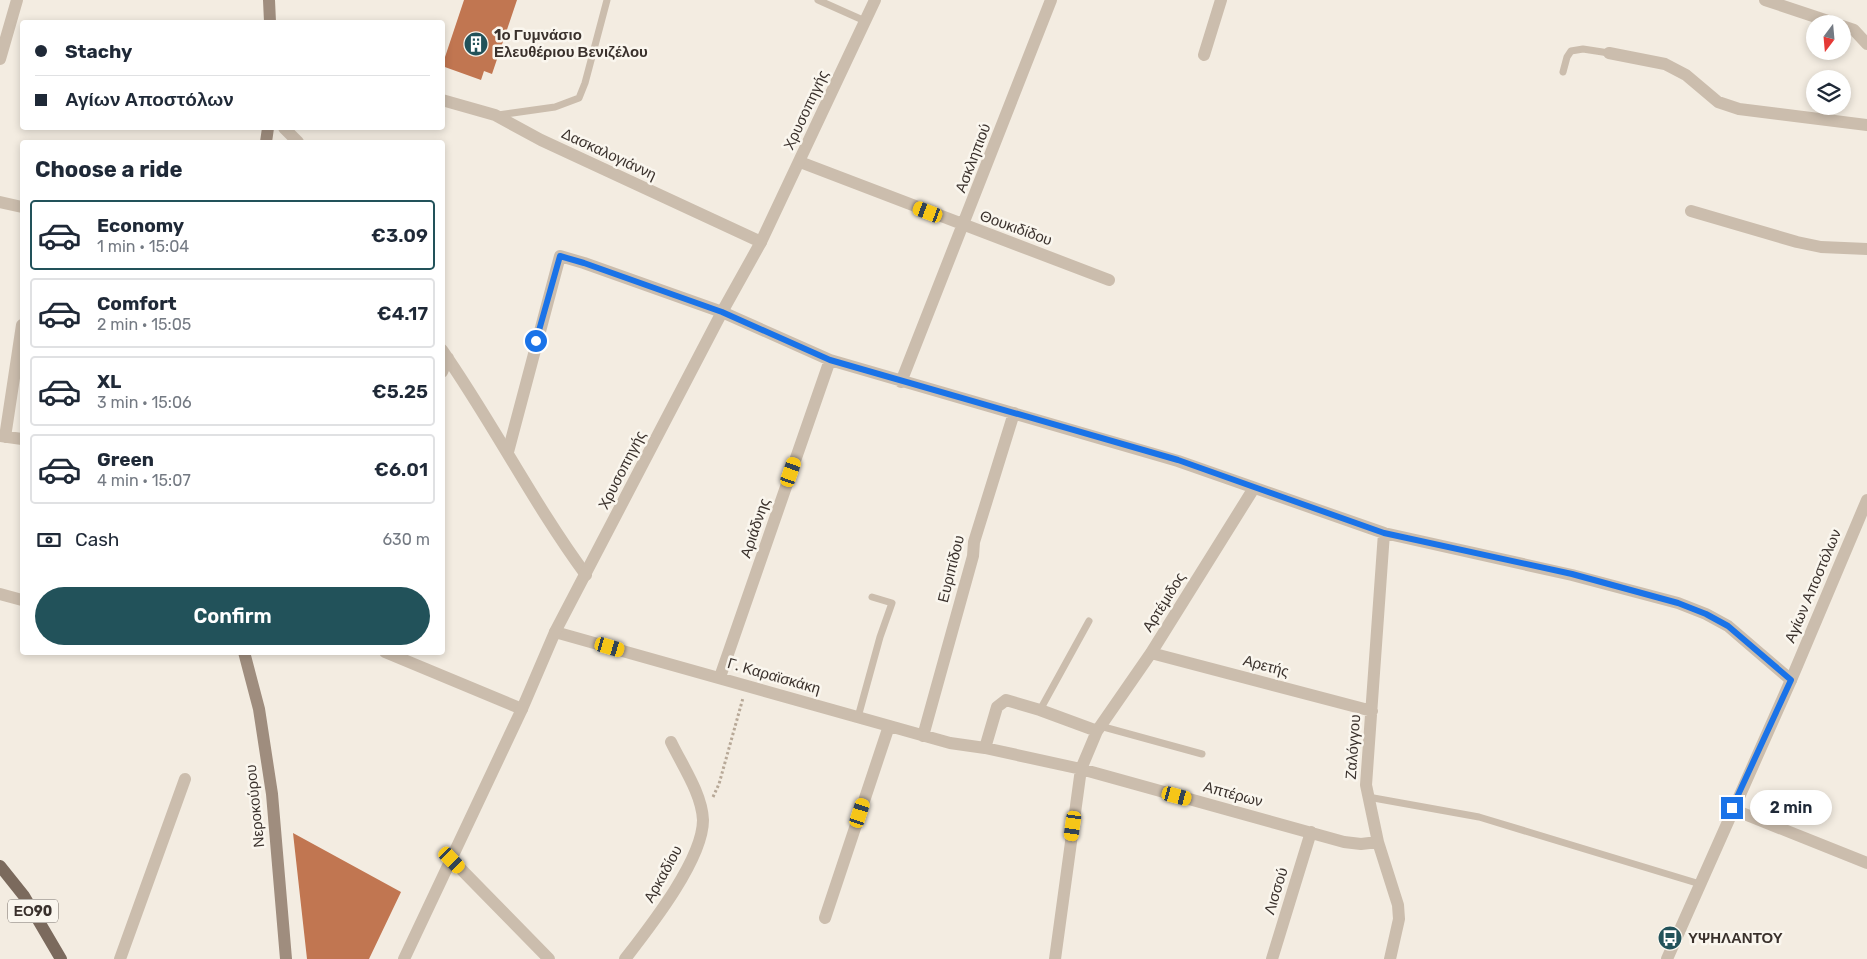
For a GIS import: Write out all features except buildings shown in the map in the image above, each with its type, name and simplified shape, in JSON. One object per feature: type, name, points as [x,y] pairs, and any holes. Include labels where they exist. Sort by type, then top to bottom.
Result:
[{"type":"main road","points":[[269,0],[270,20]]},
{"type":"main road","name":"Νεροκούρου","points":[[245,655],[258,709],[272,794],[286,959]]},
{"type":"main road","name":"ΕΟ90","points":[[0,866],[24,896],[61,959]]},
{"type":"street","points":[[0,59],[17,0]]},
{"type":"street","name":"Χρυσοπηγής","points":[[404,959],[522,709],[555,632],[722,312],[761,242],[875,0]]},
{"type":"street","name":"Ασκληπιού","points":[[901,382],[964,226],[1051,0]]},
{"type":"street","points":[[1204,56],[1221,0]]},
{"type":"street","points":[[1765,0],[1810,15]]},
{"type":"street","points":[[1851,29],[1867,44]]},
{"type":"street","points":[[1609,53],[1665,64],[1686,75],[1718,102],[1739,110],[1867,125]]},
{"type":"street","name":"Δασκαλογιάννη","points":[[445,101],[495,115],[541,140],[761,242]]},
{"type":"street","points":[[286,130],[296,140]]},
{"type":"street","name":"Θουκιδίδου","points":[[800,162],[1109,280]]},
{"type":"street","points":[[0,202],[20,207]]},
{"type":"street","points":[[1691,211],[1797,242],[1822,247],[1867,249]]},
{"type":"street","points":[[508,452],[560,256],[722,312],[830,360],[901,382],[1014,412],[1178,460],[1384,533],[1572,574],[1678,603],[1706,614],[1728,626],[1791,680]]},
{"type":"street","points":[[20,336],[2,436],[20,439]]},
{"type":"street","points":[[445,354],[508,452],[555,533],[586,575]]},
{"type":"street","name":"Αριάδνης","points":[[720,678],[830,360]]},
{"type":"street","name":"Ευριπίδου","points":[[923,736],[973,556],[974,542],[1014,412]]},
{"type":"street","name":"Αρτέμιδος","points":[[1098,728],[1151,653],[1254,488]]},
{"type":"street","name":"Αγίων Αποστόλων","points":[[1667,959],[1732,808],[1791,680],[1867,500]]},
{"type":"street","name":"Ζαλόγγου","points":[[1384,533],[1372,710],[1366,766],[1368,796],[1378,842],[1398,905],[1399,919],[1390,959]]},
{"type":"street","points":[[0,594],[20,599]]},
{"type":"street","name":"Γ. Καραϊσκάκη","points":[[555,632],[923,736],[1081,770]]},
{"type":"street","name":"Αρετής","points":[[1151,653],[1372,710]]},
{"type":"street","points":[[392,655],[522,709]]},
{"type":"street","points":[[985,748],[1000,702],[1011,700],[1098,728],[1081,770],[1055,959]]},
{"type":"street","points":[[824,918],[889,726]]},
{"type":"street","name":"Αρκαδίου","points":[[625,959],[658,916],[689,864],[698,843],[703,820],[698,799],[671,742]]},
{"type":"street","name":"Απτέρων","points":[[1081,770],[1353,843],[1378,842]]},
{"type":"street","points":[[120,959],[185,779]]},
{"type":"street","points":[[1732,808],[1867,863]]},
{"type":"street","name":"Λισσού","points":[[1272,959],[1312,832]]},
{"type":"street","points":[[452,860],[549,959]]},
{"type":"lane","points":[[495,115],[555,107],[579,98],[585,83],[607,0]]},
{"type":"lane","points":[[818,0],[865,21]]},
{"type":"lane","points":[[1563,72],[1571,50],[1583,49],[1609,53]]},
{"type":"lane","points":[[858,717],[880,637],[892,604],[872,597]]},
{"type":"lane","points":[[1040,710],[1089,621]]},
{"type":"lane","points":[[1098,728],[1202,754]]},
{"type":"lane","points":[[1368,796],[1479,817],[1700,884]]},
{"type":"path","points":[[703,820],[719,784],[746,685]]},
{"type":"place","name":"1ο Γυμνάσιο Ελευθέριου Βενιζέλου","points":[[476,44]]},
{"type":"place","name":"ΥΨΗΛΑΝΤΟΥ","points":[[1670,938]]},
{"type":"route","points":[[536,341],[560,256],[722,312],[830,360],[901,382],[1014,412],[1178,460],[1384,533],[1572,574],[1678,603],[1706,614],[1728,626],[1791,680],[1732,808]]}]
